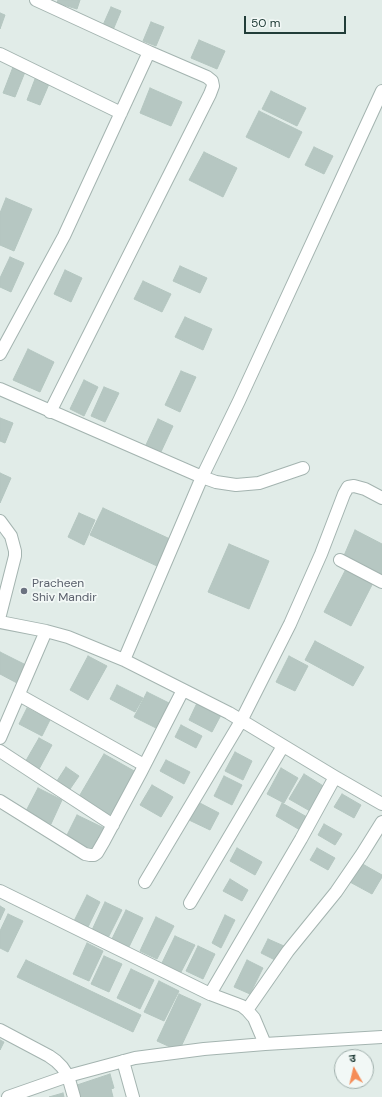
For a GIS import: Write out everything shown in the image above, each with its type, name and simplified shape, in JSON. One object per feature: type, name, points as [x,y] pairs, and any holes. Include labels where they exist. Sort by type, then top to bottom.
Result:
[{"type":"street","points":[[36,0],[207,77],[212,81],[213,86],[50,412]]},
{"type":"street","points":[[0,354],[64,236],[149,52]]},
{"type":"street","points":[[0,54],[121,113]]},
{"type":"street","points":[[124,660],[202,477],[382,91]]},
{"type":"street","points":[[0,390],[216,482],[236,485],[258,483],[303,468]]},
{"type":"street","points":[[145,882],[241,721],[290,624],[321,554],[348,487],[354,486],[365,489],[382,498]]},
{"type":"street","points":[[0,521],[11,536],[15,550],[15,556],[0,615]]},
{"type":"street","points":[[340,560],[382,582]]},
{"type":"street","points":[[0,622],[68,637],[124,660],[229,714],[382,804]]},
{"type":"street","points":[[0,738],[46,631]]},
{"type":"street","points":[[0,801],[85,854],[94,855],[97,853],[113,825],[183,690]]},
{"type":"street","points":[[19,694],[144,765]]},
{"type":"street","points":[[190,903],[283,746]]},
{"type":"street","points":[[0,751],[113,825]]},
{"type":"street","points":[[210,994],[301,839],[335,777]]},
{"type":"street","points":[[247,1010],[288,951],[340,886],[382,822]]},
{"type":"street","points":[[0,891],[210,994],[233,1002],[247,1010],[254,1018],[265,1044]]},
{"type":"street","points":[[0,1030],[49,1056],[62,1067],[68,1076],[74,1097]]},
{"type":"street","points":[[16,1096],[68,1076],[123,1061],[181,1052],[265,1044],[382,1037]]},
{"type":"street","points":[[123,1061],[133,1097]]},
{"type":"building","points":[[58,0],[80,0],[77,9],[57,3]]},
{"type":"building","points":[[111,7],[121,11],[113,30],[103,25]]},
{"type":"building","points":[[0,13],[5,15],[0,29]]},
{"type":"building","points":[[151,22],[164,27],[156,46],[143,41]]},
{"type":"building","points":[[199,40],[225,51],[217,69],[191,58]]},
{"type":"building","points":[[13,67],[25,72],[15,97],[3,93]]},
{"type":"building","points":[[35,79],[49,84],[40,105],[27,100]]},
{"type":"building","points":[[150,88],[182,102],[171,126],[140,113]]},
{"type":"building","points":[[271,91],[306,108],[297,126],[262,109]]},
{"type":"building","points":[[259,111],[302,132],[289,158],[246,137]]},
{"type":"building","points":[[314,147],[333,156],[324,174],[305,165]]},
{"type":"building","points":[[204,152],[237,168],[223,197],[189,180]]},
{"type":"building","points":[[6,198],[32,209],[14,251],[0,245],[0,213]]},
{"type":"building","points":[[10,257],[24,263],[11,292],[0,287],[0,278]]},
{"type":"building","points":[[180,266],[207,278],[200,293],[173,281]]},
{"type":"building","points":[[65,270],[82,278],[71,302],[54,294]]},
{"type":"building","points":[[143,281],[171,294],[162,312],[134,299]]},
{"type":"building","points":[[185,317],[212,329],[203,350],[175,337]]},
{"type":"building","points":[[28,349],[54,362],[40,392],[13,380]]},
{"type":"building","points":[[181,371],[196,377],[180,412],[165,405]]},
{"type":"building","points":[[84,380],[98,387],[84,416],[70,409]]},
{"type":"building","points":[[104,387],[119,393],[105,422],[91,416]]},
{"type":"building","points":[[0,418],[13,423],[5,443],[0,441]]},
{"type":"building","points":[[158,419],[173,426],[160,454],[145,447]]},
{"type":"building","points":[[0,473],[11,478],[0,503]]},
{"type":"building","points":[[103,508],[170,539],[157,566],[90,535]]},
{"type":"building","points":[[79,513],[95,520],[84,545],[68,537]]},
{"type":"building","points":[[355,530],[382,544],[382,577],[343,558]]},
{"type":"building","points":[[229,544],[269,561],[249,609],[208,592]]},
{"type":"building","points":[[348,565],[375,579],[351,626],[324,612]]},
{"type":"building","points":[[315,641],[364,667],[353,686],[305,660]]},
{"type":"building","points":[[0,652],[26,665],[17,683],[0,674]]},
{"type":"building","points":[[88,656],[107,666],[88,700],[70,690]]},
{"type":"building","points":[[289,656],[308,666],[295,691],[276,682]]},
{"type":"building","points":[[117,685],[143,698],[135,712],[110,699]]},
{"type":"building","points":[[147,692],[169,703],[156,728],[134,717]]},
{"type":"building","points":[[197,703],[221,715],[212,732],[189,720]]},
{"type":"building","points":[[27,708],[50,720],[42,736],[19,724]]},
{"type":"building","points":[[181,725],[202,736],[196,748],[175,737]]},
{"type":"building","points":[[39,738],[52,745],[38,771],[24,764]]},
{"type":"building","points":[[235,752],[252,761],[243,780],[225,771]]},
{"type":"building","points":[[104,754],[136,772],[108,818],[77,800]]},
{"type":"building","points":[[166,760],[190,772],[184,784],[160,771]]},
{"type":"building","points":[[66,767],[79,776],[68,792],[55,784]]},
{"type":"building","points":[[281,768],[298,778],[284,803],[267,794]]},
{"type":"building","points":[[304,774],[325,787],[310,811],[289,799]]},
{"type":"building","points":[[224,776],[242,785],[232,805],[214,796]]},
{"type":"building","points":[[152,785],[173,797],[161,817],[140,805]]},
{"type":"building","points":[[38,788],[62,800],[51,824],[26,811]]},
{"type":"building","points":[[342,794],[361,805],[354,818],[334,807]]},
{"type":"building","points":[[198,802],[219,813],[210,830],[189,820]]},
{"type":"building","points":[[282,803],[307,817],[300,830],[276,816]]},
{"type":"building","points":[[77,815],[106,829],[94,852],[66,837]]},
{"type":"building","points":[[324,824],[342,834],[335,845],[318,835]]},
{"type":"building","points":[[237,848],[262,862],[255,875],[230,861]]},
{"type":"building","points":[[317,848],[335,858],[328,870],[310,860]]},
{"type":"building","points":[[359,862],[382,875],[372,894],[348,881]]},
{"type":"building","points":[[230,879],[248,890],[242,901],[223,891]]},
{"type":"building","points":[[87,895],[100,902],[88,927],[74,921]]},
{"type":"building","points":[[105,902],[122,910],[108,938],[92,930]]},
{"type":"building","points":[[0,906],[5,909],[0,920]]},
{"type":"building","points":[[126,910],[143,918],[127,951],[110,943]]},
{"type":"building","points":[[8,914],[23,921],[8,952],[0,948],[0,931]]},
{"type":"building","points":[[225,915],[235,920],[221,948],[212,943]]},
{"type":"building","points":[[156,917],[174,926],[157,959],[140,951]]},
{"type":"building","points":[[175,936],[195,945],[180,974],[161,965]]},
{"type":"building","points":[[268,939],[284,946],[277,961],[261,953]]},
{"type":"building","points":[[87,943],[103,951],[89,981],[73,974]]},
{"type":"building","points":[[198,946],[215,954],[203,979],[186,971]]},
{"type":"building","points":[[104,956],[122,964],[109,992],[91,984]]},
{"type":"building","points":[[26,960],[141,1015],[133,1032],[17,977]]},
{"type":"building","points":[[247,960],[263,968],[250,994],[234,987]]},
{"type":"building","points":[[131,969],[154,980],[140,1009],[117,998]]},
{"type":"building","points":[[159,981],[179,991],[164,1021],[144,1012]]},
{"type":"building","points":[[179,994],[201,1004],[179,1051],[157,1041]]},
{"type":"building","points":[[0,1040],[4,1042],[0,1050]]},
{"type":"building","points":[[110,1074],[114,1088],[111,1089],[113,1097],[77,1097],[74,1086]]},
{"type":"building","points":[[63,1093],[64,1097],[49,1097]]},
{"type":"place","name":"Pracheen Shiv Mandir","points":[[24,591]]}]
